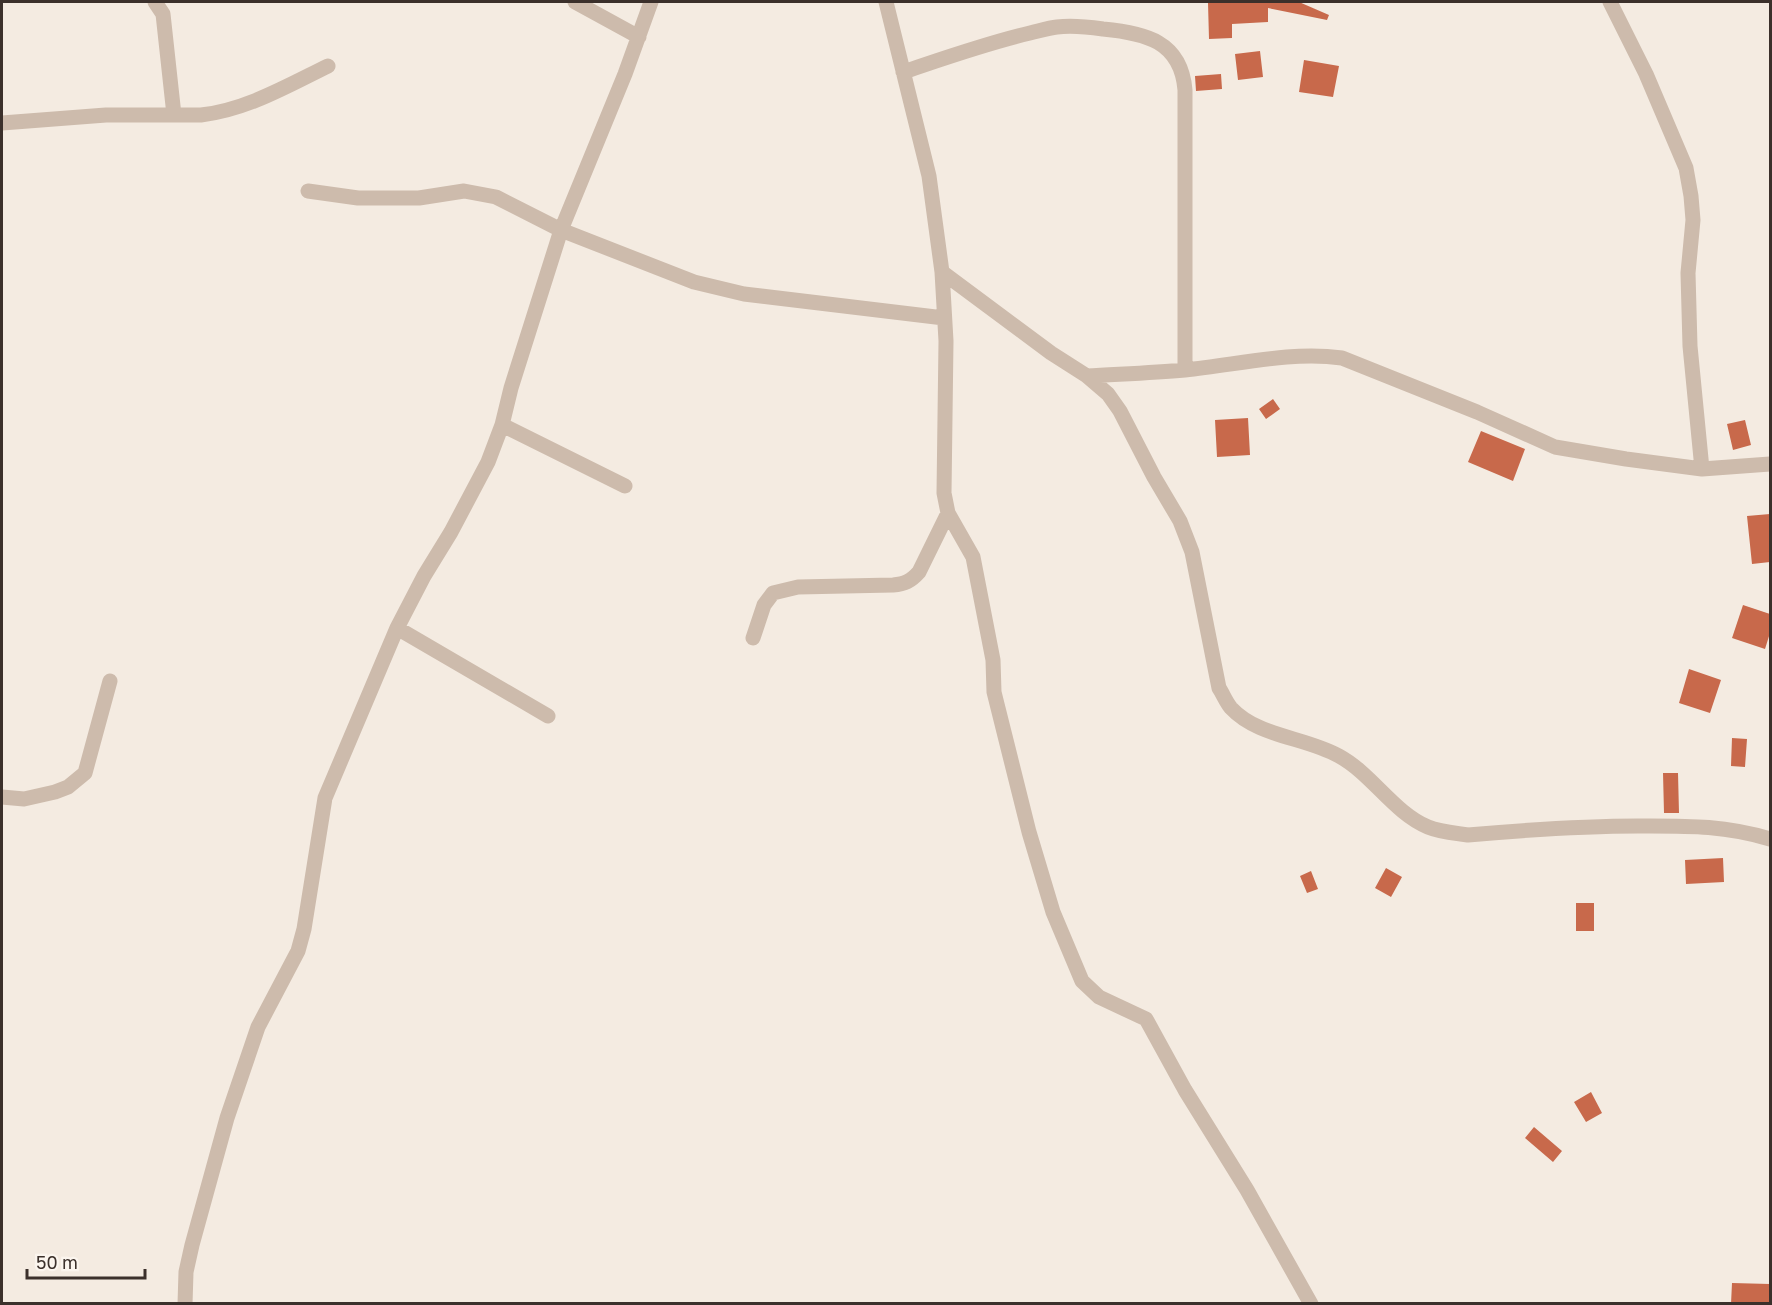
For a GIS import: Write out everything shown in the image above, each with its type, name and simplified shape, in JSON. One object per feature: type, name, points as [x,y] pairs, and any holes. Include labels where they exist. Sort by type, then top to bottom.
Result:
[{"type":"street","points":[[155,2],[163,14],[174,115]]},
{"type":"street","points":[[575,2],[639,37]]},
{"type":"street","points":[[185,1304],[186,1272],[192,1245],[227,1118],[258,1027],[298,951],[304,929],[325,798],[397,628],[424,576],[452,532],[488,462],[561,230],[651,2]]},
{"type":"street","points":[[886,2],[929,176],[942,272],[946,341],[944,493],[948,513],[973,557],[993,660],[994,692],[1029,832],[1053,912],[1082,981],[1099,998],[1146,1019],[1185,1090],[1247,1190],[1311,1304]]},
{"type":"street","points":[[1610,2],[1646,74],[1686,168],[1690,187],[1693,220],[1688,273],[1690,346],[1702,469]]},
{"type":"street","points":[[903,72],[1001,40],[1058,27],[1128,31],[1152,38],[1164,45],[1180,66],[1185,90],[1185,370]]},
{"type":"street","points":[[2,123],[106,115],[201,116],[216,114],[243,106],[328,66]]},
{"type":"street","points":[[308,191],[358,198],[419,198],[464,191],[496,197],[561,230],[694,282],[744,294],[944,318]]},
{"type":"street","points":[[942,272],[1051,353],[1087,376],[1108,394],[1120,411],[1180,521],[1192,552],[1219,688],[1229,706],[1244,719],[1264,729],[1337,754],[1355,766],[1412,819],[1429,828],[1468,835],[1590,827],[1712,826],[1745,831],[1770,839]]},
{"type":"street","points":[[1087,376],[1185,370],[1292,357],[1342,358],[1477,412],[1555,447],[1702,469],[1770,464]]},
{"type":"street","points":[[501,425],[626,486]]},
{"type":"street","points":[[753,638],[764,605],[773,593],[798,587],[894,585],[912,580],[919,572],[948,513]]},
{"type":"street","points":[[397,628],[548,716]]},
{"type":"street","points":[[2,797],[24,799],[55,792],[68,787],[85,773],[110,681]]},
{"type":"building","points":[[1299,2],[1329,15],[1327,20],[1268,8],[1268,22],[1232,24],[1232,38],[1209,39],[1208,3]]},
{"type":"building","points":[[1260,51],[1263,77],[1238,80],[1235,54]]},
{"type":"building","points":[[1304,60],[1339,66],[1333,97],[1299,92]]},
{"type":"building","points":[[1221,74],[1222,89],[1196,91],[1195,76]]},
{"type":"building","points":[[1273,399],[1280,409],[1266,419],[1259,409]]},
{"type":"building","points":[[1248,418],[1250,455],[1217,457],[1215,420]]},
{"type":"building","points":[[1745,420],[1751,445],[1733,450],[1727,424]]},
{"type":"building","points":[[1481,431],[1525,449],[1513,481],[1468,462]]},
{"type":"building","points":[[1770,514],[1770,562],[1752,564],[1747,516]]},
{"type":"building","points":[[1743,605],[1770,614],[1770,633],[1765,649],[1732,638]]},
{"type":"building","points":[[1689,669],[1721,680],[1710,713],[1679,703]]},
{"type":"building","points":[[1732,738],[1747,739],[1745,767],[1731,766]]},
{"type":"building","points":[[1663,773],[1678,773],[1679,813],[1664,813]]},
{"type":"building","points":[[1723,858],[1724,882],[1686,884],[1685,860]]},
{"type":"building","points":[[1386,868],[1402,877],[1391,897],[1375,888]]},
{"type":"building","points":[[1311,871],[1318,889],[1307,893],[1300,876]]},
{"type":"building","points":[[1576,903],[1594,903],[1594,931],[1576,931]]},
{"type":"building","points":[[1591,1092],[1602,1113],[1586,1122],[1574,1102]]},
{"type":"building","points":[[1534,1127],[1562,1151],[1553,1162],[1525,1138]]},
{"type":"building","points":[[1732,1283],[1770,1284],[1770,1304],[1731,1304]]}]
